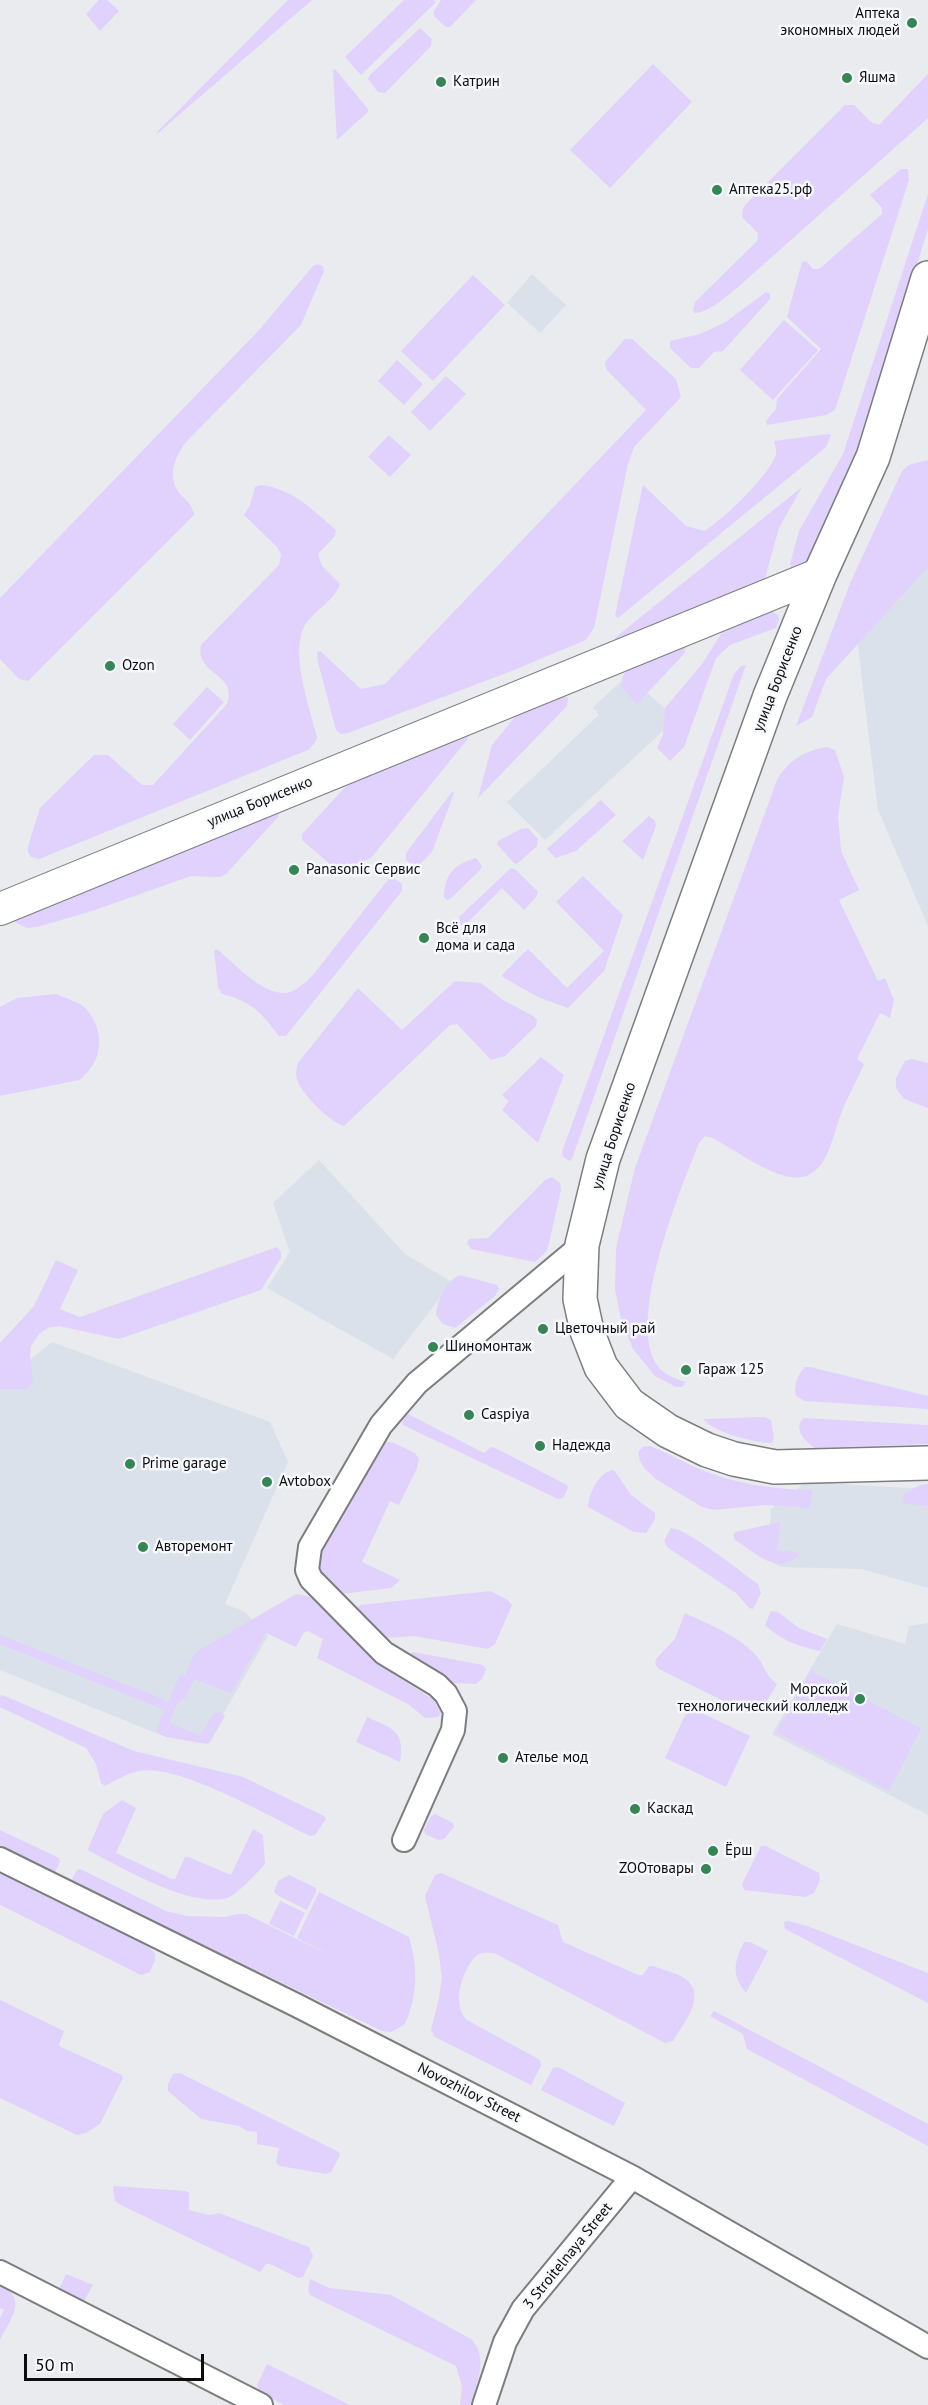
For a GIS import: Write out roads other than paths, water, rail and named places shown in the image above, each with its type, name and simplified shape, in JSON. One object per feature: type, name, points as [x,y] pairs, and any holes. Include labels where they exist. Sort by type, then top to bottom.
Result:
[{"type":"main road","name":"улица Борисенко","points":[[928,278],[873,457],[820,574],[770,696],[603,1159],[582,1245],[580,1299],[587,1331],[600,1367],[629,1404],[668,1431],[707,1450],[734,1459],[775,1467],[928,1463]]},
{"type":"main road","name":"улица Борисенко","points":[[0,909],[820,574]]},
{"type":"street","points":[[404,1840],[453,1730],[455,1711],[452,1702],[442,1689],[384,1653],[311,1579],[306,1570],[310,1547],[381,1425],[417,1383],[582,1245]]},
{"type":"street","name":"Novozhilov Street","points":[[0,1859],[296,2005],[633,2177],[928,2347]]},
{"type":"street","name":"3 Stroitelnaya Street","points":[[484,2405],[505,2342],[524,2309],[633,2177]]},
{"type":"street","points":[[0,2272],[261,2405]]},
{"type":"place","name":"Аптека экономных людей","points":[[912,23]]},
{"type":"place","name":"Яшма","points":[[847,78]]},
{"type":"place","name":"Катрин","points":[[441,82]]},
{"type":"place","name":"Аптека25.рф","points":[[717,190]]},
{"type":"place","name":"Ozon","points":[[110,666]]},
{"type":"place","name":"Panasonic Сервис","points":[[294,870]]},
{"type":"place","name":"Всё для дома и сада","points":[[424,938]]},
{"type":"place","name":"Цветочный рай","points":[[543,1329]]},
{"type":"place","name":"Шиномонтаж","points":[[433,1347]]},
{"type":"place","name":"Гараж 125","points":[[686,1370]]},
{"type":"place","name":"Caspiya","points":[[469,1415]]},
{"type":"place","name":"Надежда","points":[[540,1446]]},
{"type":"place","name":"Prime garage","points":[[130,1464]]},
{"type":"place","name":"Avtobox","points":[[267,1482]]},
{"type":"place","name":"Авторемонт","points":[[143,1547]]},
{"type":"place","name":"Морской технологический колледж","points":[[860,1699]]},
{"type":"place","name":"Ателье мод","points":[[503,1758]]},
{"type":"place","name":"Каскад","points":[[635,1809]]},
{"type":"place","name":"Ёрш","points":[[713,1851]]},
{"type":"place","name":"ZOOтовары","points":[[706,1869]]}]
